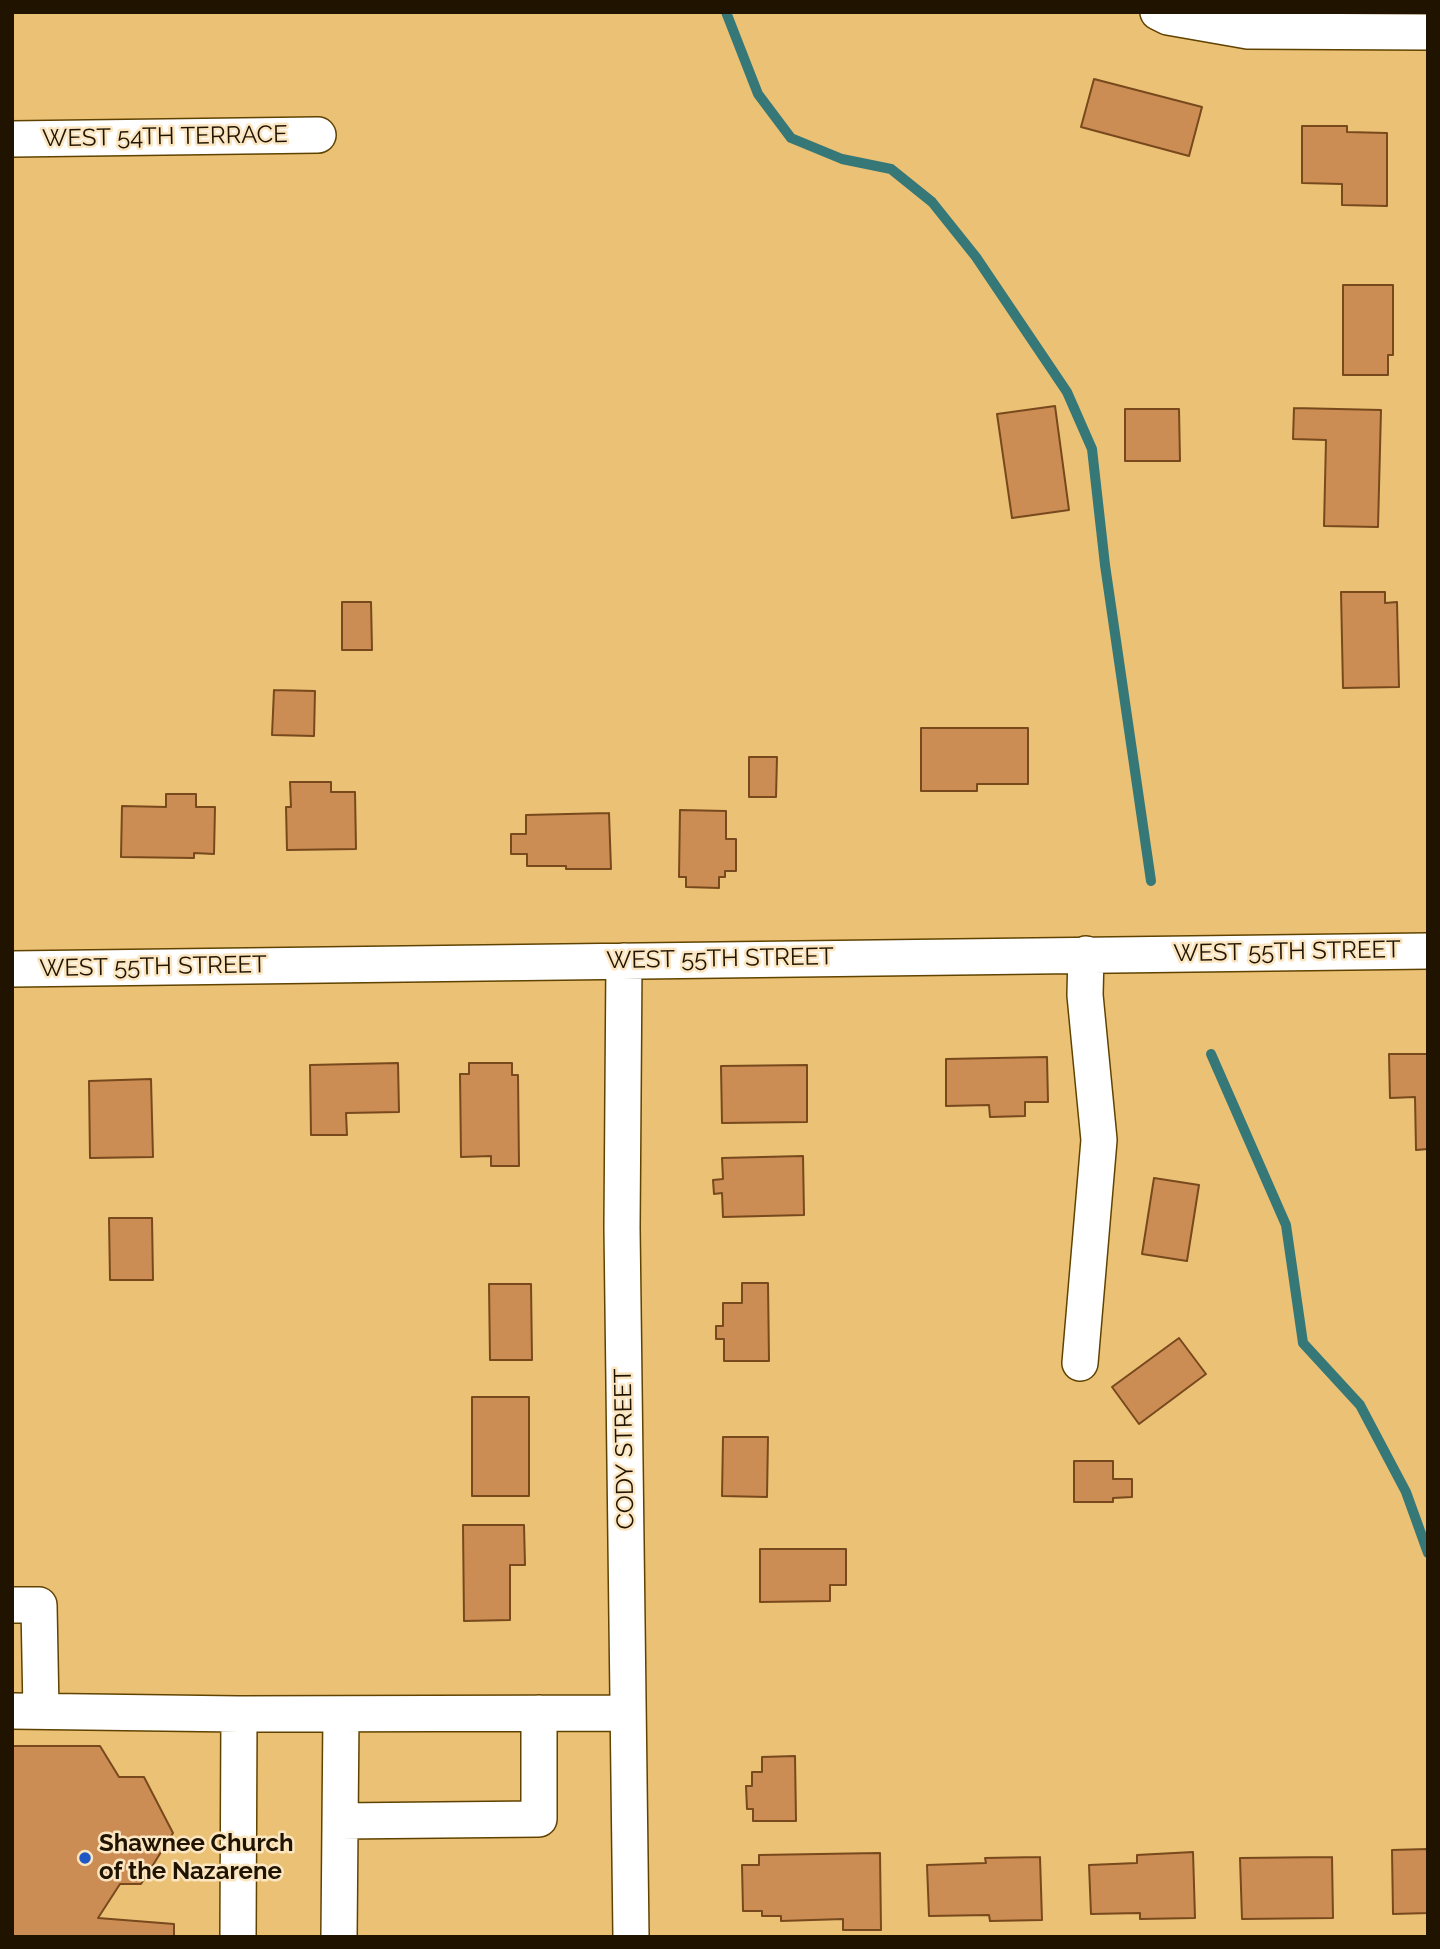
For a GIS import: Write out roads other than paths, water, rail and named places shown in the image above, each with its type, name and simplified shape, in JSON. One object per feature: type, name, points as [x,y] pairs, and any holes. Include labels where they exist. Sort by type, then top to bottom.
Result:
[{"type":"street","points":[[1158,12],[1168,17],[1248,31],[1428,32]]},
{"type":"street","name":"WEST 54TH TERRACE","points":[[12,139],[318,135]]},
{"type":"street","name":"WEST 55TH STREET","points":[[12,969],[1428,951]]},
{"type":"street","points":[[1080,1363],[1099,1140],[1085,995],[1086,954]]},
{"type":"street","name":"CODY STREET","points":[[624,961],[622,1227],[631,1937]]},
{"type":"street","points":[[12,1605],[39,1605],[27,1711],[239,1714],[628,1713]]},
{"type":"street","points":[[340,1821],[538,1819],[540,1713]]},
{"type":"street","points":[[238,1937],[239,1714]]},
{"type":"street","points":[[339,1937],[341,1714]]},
{"type":"waterway","points":[[726,12],[758,94],[791,138],[842,159],[891,169],[932,202],[976,257],[1067,392],[1092,449],[1105,565],[1151,881]]},
{"type":"waterway","points":[[1211,1054],[1286,1225],[1303,1343],[1360,1405],[1406,1492],[1428,1553]]},
{"type":"place","name":"Shawnee Church of the Nazarene","points":[[85,1858]]}]
